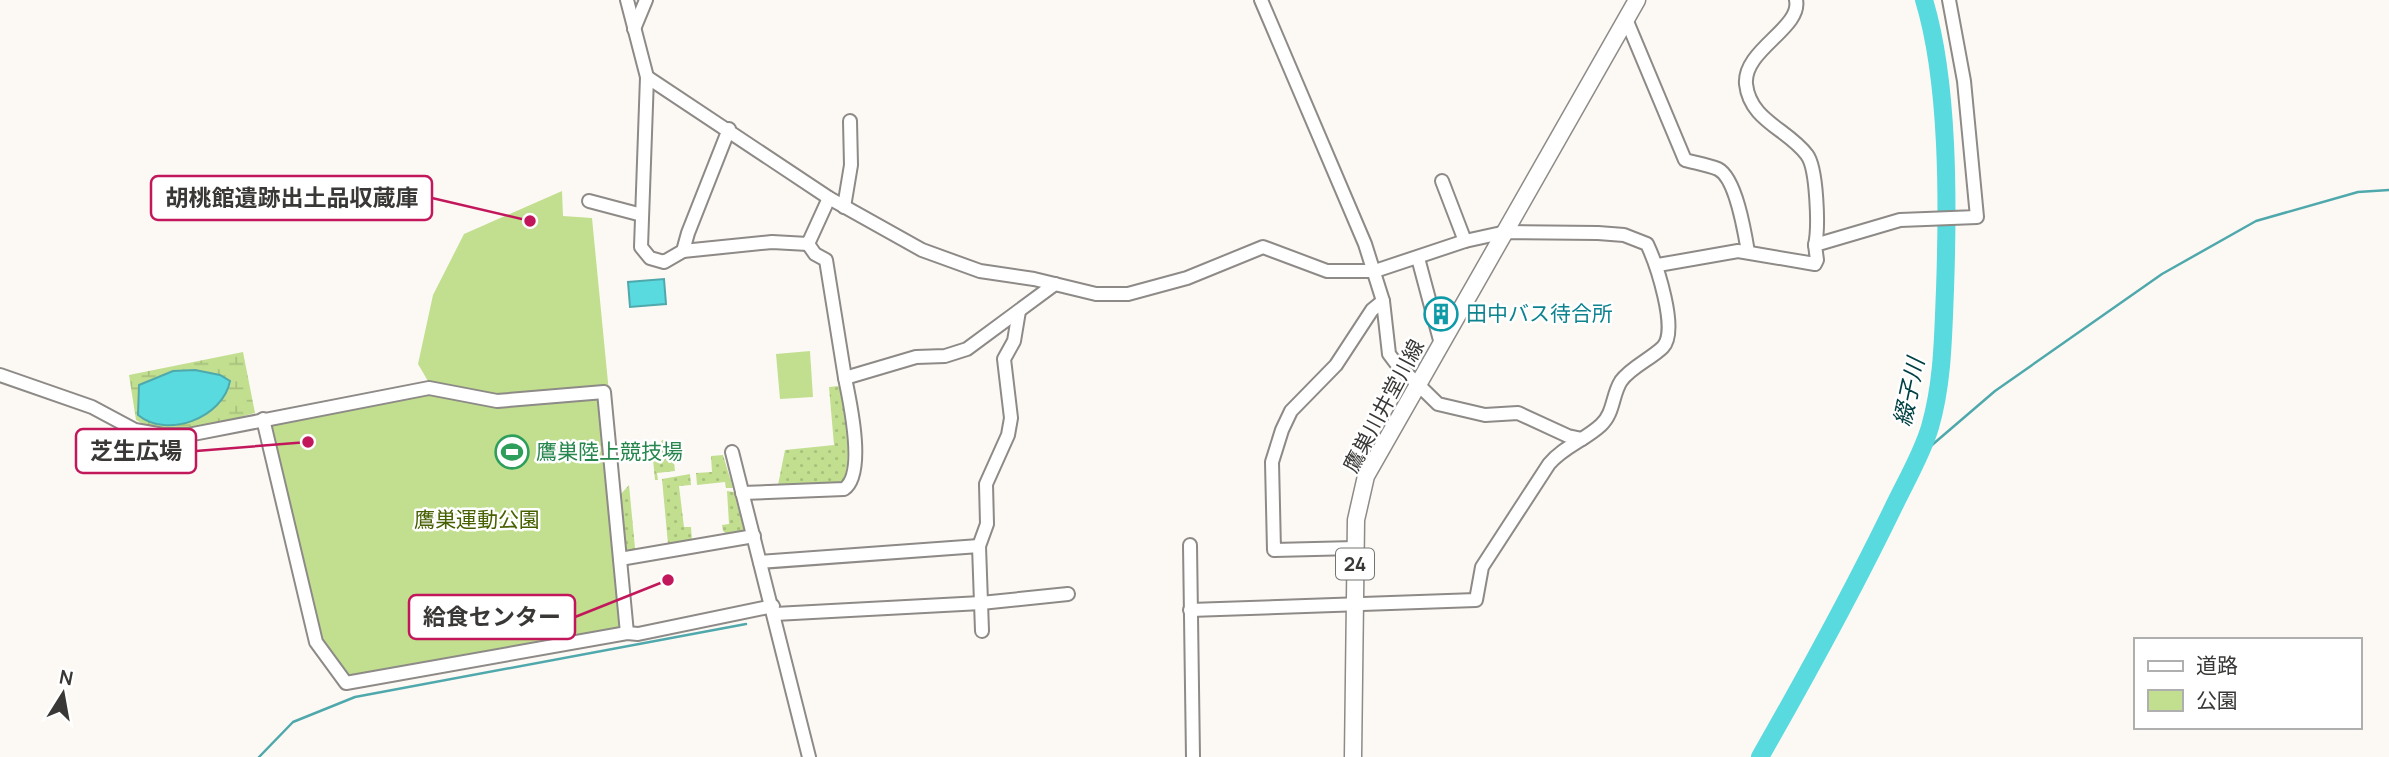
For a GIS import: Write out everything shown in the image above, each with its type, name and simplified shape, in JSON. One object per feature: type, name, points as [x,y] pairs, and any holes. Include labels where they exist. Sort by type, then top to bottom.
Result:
[{"type":"main road","name":"鷹巣川井堂川線","points":[[1353,757],[1354,548],[1356,520],[1366,476],[1637,0]]},
{"type":"street","points":[[627,0],[647,77],[641,247],[650,258],[664,262],[683,251],[772,242],[808,244]]},
{"type":"street","points":[[634,29],[646,0]]},
{"type":"street","points":[[1261,0],[1375,271],[1383,301],[1390,354],[1417,386],[1438,404],[1485,415],[1518,413],[1568,436],[1582,439]]},
{"type":"street","points":[[1658,265],[1738,251],[1815,264],[1817,222],[1811,162],[1801,148],[1760,116],[1748,94],[1746,81],[1753,60],[1795,11],[1796,0]]},
{"type":"street","points":[[1815,245],[1900,220],[1921,217],[1977,217],[1964,81],[1949,0]]},
{"type":"street","points":[[1626,19],[1685,160],[1720,170],[1724,174],[1738,205],[1748,253]]},
{"type":"street","points":[[647,77],[658,87],[729,130],[829,198],[922,250],[980,271],[1096,294],[1128,294],[1187,278],[1263,247],[1327,271],[1375,271],[1465,241],[1506,232],[1624,235],[1647,244],[1658,265],[1669,332],[1666,344],[1621,381],[1604,422],[1557,454],[1482,566],[1476,600],[1190,610]]},
{"type":"street","points":[[844,206],[851,165],[850,121]]},
{"type":"street","points":[[683,251],[729,130]]},
{"type":"street","points":[[1442,181],[1465,241]]},
{"type":"street","points":[[808,244],[829,198]]},
{"type":"street","points":[[589,201],[642,215]]},
{"type":"street","points":[[743,493],[844,489],[850,485],[855,472],[855,440],[826,260],[815,254],[808,244]]},
{"type":"street","points":[[1418,258],[1441,344]]},
{"type":"street","points":[[845,378],[916,357],[961,352],[1055,284]]},
{"type":"street","points":[[1354,548],[1274,550],[1272,462],[1291,411],[1336,365],[1372,310],[1383,301]]},
{"type":"street","points":[[982,631],[979,546],[987,524],[986,484],[1007,435],[1011,418],[1004,359],[1014,341],[1019,311]]},
{"type":"street","points":[[0,375],[92,407],[135,430],[163,435],[188,435],[429,388],[497,401],[604,392],[627,633]]},
{"type":"street","points":[[262,419],[316,642],[346,683],[774,610],[981,603],[1068,594]]},
{"type":"street","points":[[732,452],[809,757]]},
{"type":"street","points":[[620,559],[754,536]]},
{"type":"street","points":[[1190,545],[1192,757]]},
{"type":"street","points":[[760,562],[979,546]]},
{"type":"green space","name":"鷹巣運動公園","points":[[562,191],[563,216],[592,218],[632,629],[354,684],[326,658],[263,419],[432,388],[418,364],[433,295],[464,234]]},
{"type":"green space","points":[[810,351],[813,397],[780,399],[776,354]]},
{"type":"green space","points":[[243,352],[255,413],[180,430],[150,426],[136,420],[129,375]]},
{"type":"green space","points":[[839,386],[848,436],[847,465],[842,484],[778,485],[785,450],[834,445],[829,387]]},
{"type":"green space","points":[[662,440],[671,440],[675,471],[657,473],[658,480],[655,480],[652,449],[659,446]]},
{"type":"green space","points":[[723,455],[733,488],[726,488],[725,482],[697,485],[696,473],[712,472],[711,456]]},
{"type":"green space","points":[[690,474],[691,485],[679,486],[684,527],[691,527],[692,541],[668,544],[662,479]]},
{"type":"green space","points":[[629,485],[635,548],[642,550],[626,554],[620,495]]},
{"type":"green space","points":[[727,491],[734,492],[744,531],[727,534],[723,531],[722,525],[729,524]]},
{"type":"water","points":[[664,279],[666,304],[630,307],[628,282]]},
{"type":"water","points":[[195,370],[220,375],[230,381],[217,405],[192,421],[178,425],[150,422],[138,415],[139,385],[173,371]]},
{"type":"waterway","name":"綴子川","points":[[1760,757],[1830,632],[1879,536],[1923,447],[1934,410],[1943,342],[1946,182],[1938,68],[1924,0]]},
{"type":"waterway","points":[[1918,457],[1995,391],[2162,274],[2256,221],[2358,192],[2389,190]]},
{"type":"waterway","points":[[259,757],[293,722],[355,697],[746,624]]},
{"type":"place","name":"胡桃館遺跡出土品収蔵庫","points":[[530,221]]},
{"type":"place","name":"田中バス待合所","points":[[1441,314]]},
{"type":"place","name":"芝生広場","points":[[308,442]]},
{"type":"place","name":"鷹巣陸上競技場","points":[[512,452]]},
{"type":"place","name":"給食センター","points":[[668,580]]}]
